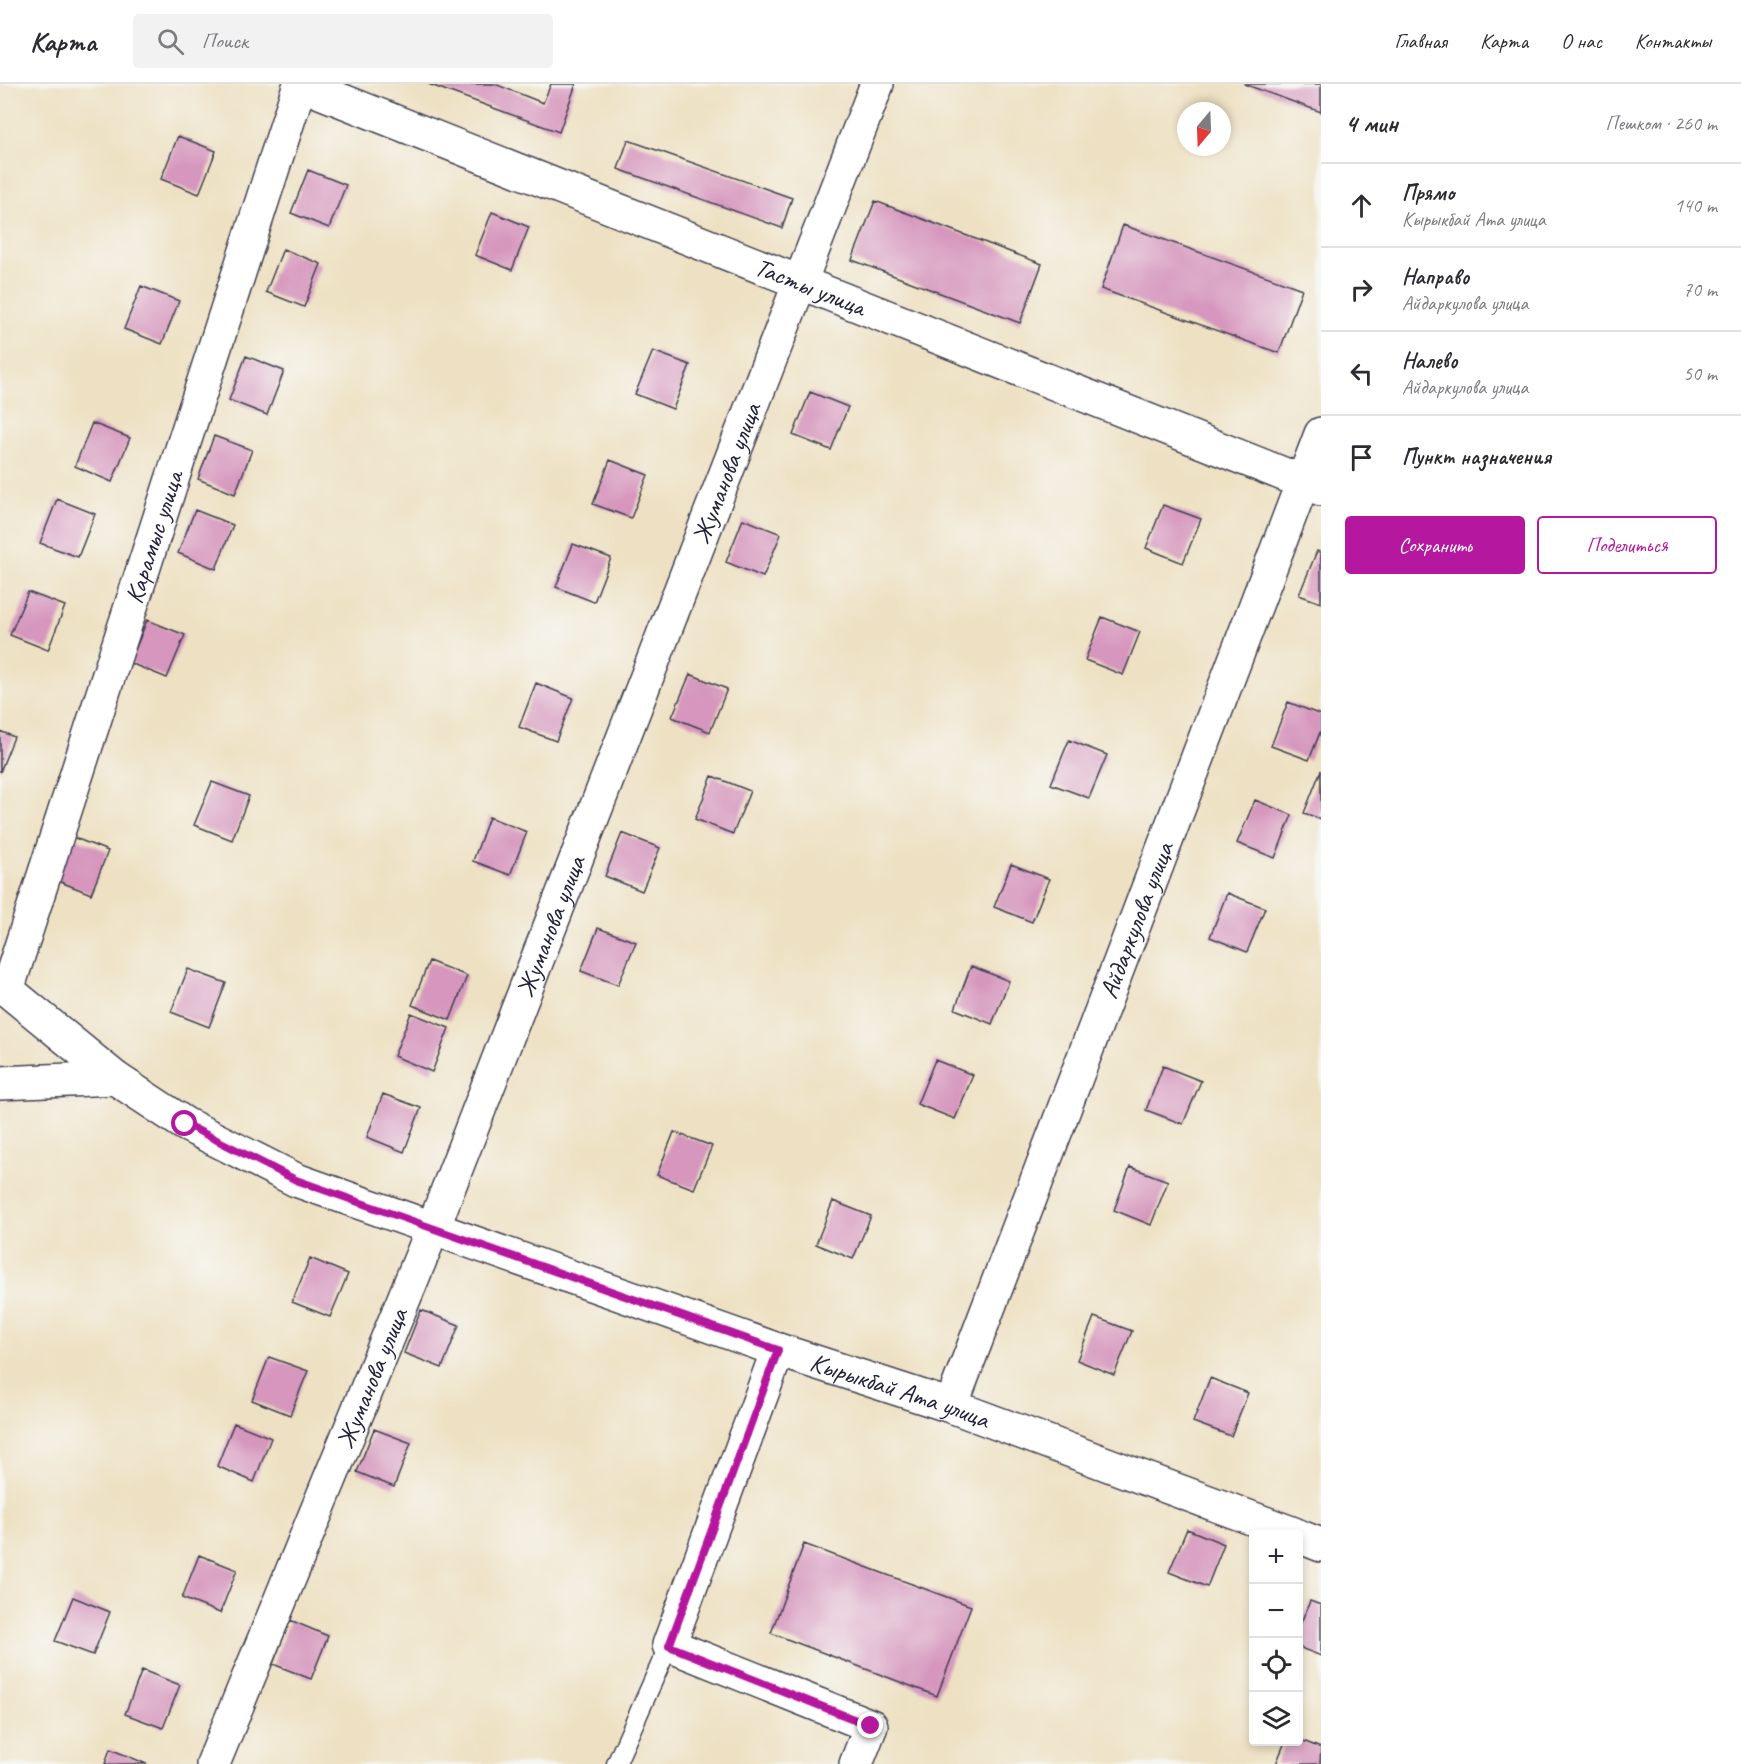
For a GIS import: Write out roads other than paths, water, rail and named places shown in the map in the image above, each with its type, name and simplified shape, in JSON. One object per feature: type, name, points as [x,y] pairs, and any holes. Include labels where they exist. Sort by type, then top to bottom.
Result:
[{"type":"street","name":"Тасты улица","points":[[300,84],[1312,486]]},
{"type":"street","name":"Карамыс улица","points":[[3,987],[300,84]]},
{"type":"street","name":"Жуманова улица","points":[[213,1764],[433,1228],[798,282],[877,84]]},
{"type":"street","name":"Айдаркулова улица","points":[[951,1406],[1312,486],[1321,434]]},
{"type":"street","name":"Кырыкбай Ата улица","points":[[3,987],[115,1078],[185,1124],[296,1180],[778,1350],[951,1406],[1282,1530]]},
{"type":"street","points":[[0,1083],[115,1078]]},
{"type":"street","points":[[778,1350],[669,1646],[871,1726],[856,1764]]},
{"type":"street","points":[[1303,1538],[1321,1545]]},
{"type":"lane","points":[[616,1764],[669,1646]]}]
